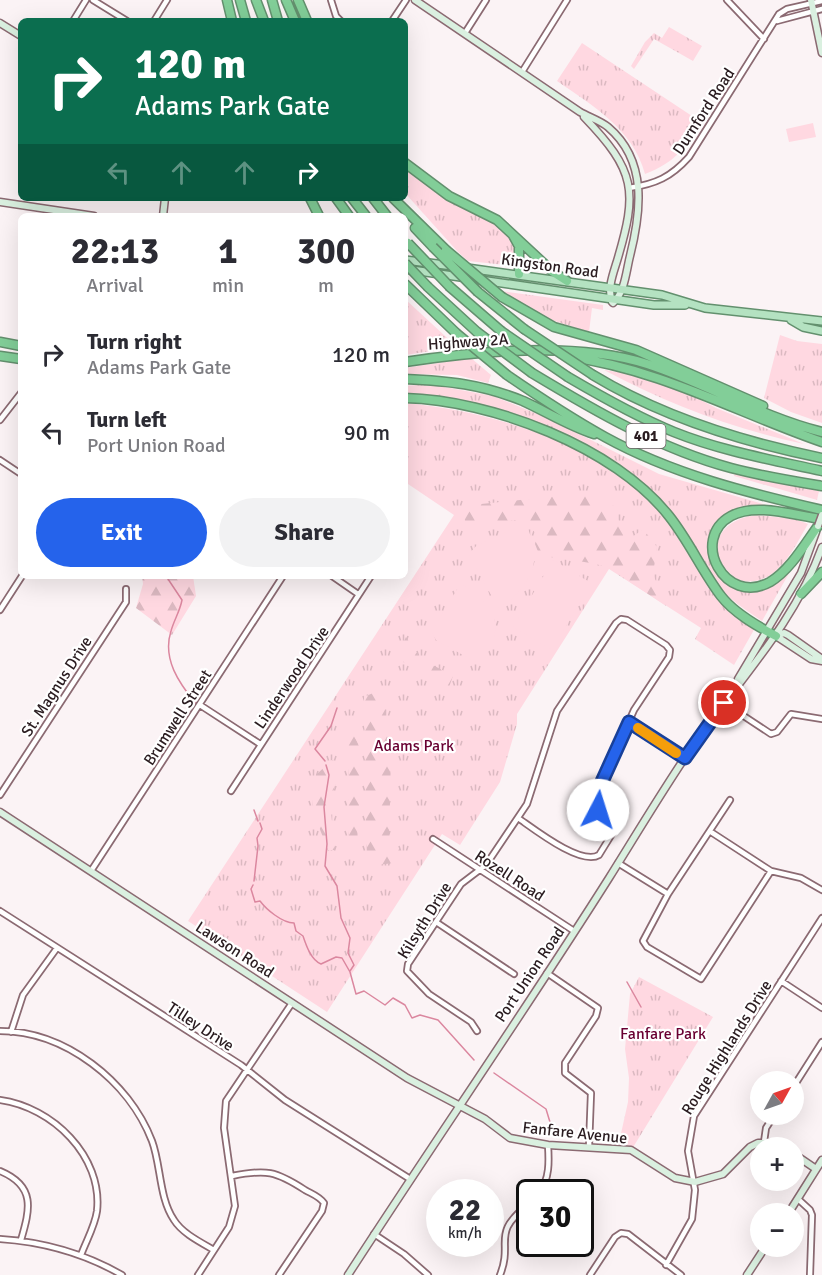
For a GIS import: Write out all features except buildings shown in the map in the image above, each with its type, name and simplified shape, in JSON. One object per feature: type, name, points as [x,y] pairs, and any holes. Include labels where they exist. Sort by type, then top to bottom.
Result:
[{"type":"highway","points":[[227,0],[231,18]]},
{"type":"highway","points":[[240,0],[245,18]]},
{"type":"highway","points":[[256,0],[263,18]]},
{"type":"highway","points":[[272,0],[277,18]]},
{"type":"highway","points":[[286,0],[294,18]]},
{"type":"highway","points":[[298,0],[306,18]]},
{"type":"highway","points":[[408,165],[449,196],[497,220],[553,272],[567,281]]},
{"type":"highway","points":[[354,201],[364,213]]},
{"type":"highway","points":[[375,201],[385,213]]},
{"type":"highway","points":[[395,201],[408,213]]},
{"type":"highway","points":[[408,213],[446,250],[502,297],[554,327],[636,350],[820,431]]},
{"type":"highway","name":"401","points":[[408,219],[478,292],[524,329],[593,375],[667,412],[714,430],[778,449],[822,458]]},
{"type":"highway","points":[[512,232],[519,246],[519,274]]},
{"type":"highway","name":"401","points":[[408,243],[450,287],[501,331],[568,377],[616,405],[676,433],[755,456],[822,471]]},
{"type":"highway","name":"401","points":[[408,264],[428,287],[477,332],[532,373],[595,411],[666,446],[730,468],[822,486]]},
{"type":"highway","name":"401","points":[[408,287],[456,333],[507,375],[606,438],[687,473],[747,492],[822,510]]},
{"type":"highway","points":[[0,342],[18,345]]},
{"type":"highway","points":[[534,352],[595,354],[644,363],[764,413],[820,431]]},
{"type":"highway","points":[[534,352],[607,362],[659,377],[763,422],[822,442]]},
{"type":"highway","name":"Highway 2A","points":[[408,362],[464,355],[534,352]]},
{"type":"highway","points":[[0,356],[18,359]]},
{"type":"highway","points":[[408,379],[457,381],[491,390],[523,402],[576,428],[606,438]]},
{"type":"highway","points":[[408,398],[466,406],[507,417],[589,452],[625,475],[641,486],[671,518],[722,597],[766,631],[776,636]]},
{"type":"highway","points":[[748,510],[821,520],[803,548],[771,581],[746,587],[732,582],[720,573],[714,560],[713,543],[718,529],[730,516],[748,510]]},
{"type":"highway","points":[[801,594],[822,572]]},
{"type":"main road","name":"Kingston Road","points":[[408,261],[567,281],[662,296],[689,305]]},
{"type":"main road","name":"Kingston Road","points":[[408,269],[654,305],[689,305],[788,319],[822,321]]},
{"type":"main road","points":[[518,285],[519,274]]},
{"type":"main road","name":"Kingston Road","points":[[788,319],[803,327],[822,331]]},
{"type":"street","points":[[75,18],[86,0]]},
{"type":"street","points":[[93,0],[122,18]]},
{"type":"street","points":[[156,18],[167,0]]},
{"type":"street","points":[[331,0],[338,18]]},
{"type":"street","points":[[415,0],[580,112],[608,126],[619,139],[631,158],[639,186],[639,222],[622,290],[614,299],[610,288],[630,214],[629,188],[620,157],[580,112]]},
{"type":"street","points":[[465,33],[486,0]]},
{"type":"street","points":[[522,72],[567,0]]},
{"type":"street","points":[[727,0],[764,39]]},
{"type":"street","points":[[811,5],[822,1]]},
{"type":"street","points":[[394,18],[402,2]]},
{"type":"street","points":[[811,5],[822,9]]},
{"type":"street","points":[[811,5],[822,53]]},
{"type":"street","name":"Durnford Road","points":[[629,188],[667,177],[689,157],[777,21],[779,14],[787,9],[811,5]]},
{"type":"street","points":[[0,23],[18,34]]},
{"type":"street","points":[[0,202],[74,213]]},
{"type":"street","points":[[0,420],[18,397]]},
{"type":"street","points":[[0,460],[18,472]]},
{"type":"street","name":"Port Union Road","points":[[348,1275],[685,758],[734,688],[806,558],[821,520]]},
{"type":"street","name":"Port Union Road","points":[[734,688],[776,636],[801,594],[822,547]]},
{"type":"street","points":[[0,610],[20,579]]},
{"type":"street","name":"Brumwell Street","points":[[91,871],[281,579]]},
{"type":"street","points":[[336,579],[358,594]]},
{"type":"street","name":"Linderwood Drive","points":[[231,791],[369,579]]},
{"type":"street","name":"St. Magnus Drive","points":[[0,795],[126,602],[126,589]]},
{"type":"street","name":"Kilsyth Drive","points":[[477,1031],[471,1022],[429,994],[407,971],[408,964],[461,884],[480,870],[518,818],[528,801],[557,711],[616,622],[621,619],[627,620],[670,650],[669,657],[629,722]]},
{"type":"street","points":[[776,636],[811,659],[822,660]]},
{"type":"street","points":[[724,703],[771,734],[777,732],[791,714],[822,719]]},
{"type":"street","points":[[200,705],[261,744]]},
{"type":"street","points":[[518,818],[554,842],[585,858],[599,855],[615,829],[612,821],[596,807],[595,797],[629,722],[685,758]]},
{"type":"street","points":[[730,800],[668,894],[643,941],[646,947],[701,979],[771,871]]},
{"type":"street","name":"Lawson Road","points":[[0,812],[416,1083],[458,1105]]},
{"type":"street","points":[[711,832],[771,871],[801,878],[822,890]]},
{"type":"street","name":"Rozell Road","points":[[433,839],[574,931]]},
{"type":"street","points":[[618,863],[668,894]]},
{"type":"street","name":"Tilley Drive","points":[[0,911],[246,1069],[285,1100],[410,1179]]},
{"type":"street","name":"Rouge Highlands Drive","points":[[666,1265],[692,1219],[696,1199],[695,1182],[688,1151],[694,1116],[822,918]]},
{"type":"street","points":[[436,922],[514,974]]},
{"type":"street","points":[[11,1032],[23,995],[57,948]]},
{"type":"street","points":[[546,972],[597,1008],[596,1016],[565,1063],[565,1073],[591,1093],[590,1146]]},
{"type":"street","points":[[781,981],[822,1008]]},
{"type":"street","points":[[198,1275],[229,1227],[234,1214],[232,1176],[225,1135],[225,1111],[230,1093],[292,1003]]},
{"type":"street","points":[[0,1031],[49,1042],[86,1059],[115,1083],[138,1111],[152,1140],[169,1210],[174,1221],[214,1250]]},
{"type":"street","points":[[804,1071],[822,1042]]},
{"type":"street","points":[[0,1100],[27,1106],[44,1115],[67,1132],[83,1155],[94,1182],[98,1203],[97,1214],[81,1255]]},
{"type":"street","name":"Fanfare Avenue","points":[[458,1105],[485,1119],[510,1138],[548,1145],[631,1150],[675,1178],[695,1182]]},
{"type":"street","points":[[546,1179],[548,1145]]},
{"type":"street","points":[[695,1182],[723,1174],[750,1147]]},
{"type":"street","points":[[795,1203],[822,1160]]},
{"type":"street","points":[[804,1161],[816,1169]]},
{"type":"street","points":[[0,1171],[18,1181],[28,1198],[29,1211],[21,1240]]},
{"type":"street","points":[[232,1176],[258,1171],[281,1174],[319,1197],[324,1203],[322,1211],[279,1275]]},
{"type":"street","points":[[798,1199],[812,1215],[810,1275]]},
{"type":"street","points":[[500,1275],[504,1233],[508,1223],[516,1216]]},
{"type":"street","points":[[590,1275],[615,1237],[621,1233],[628,1234],[681,1275]]},
{"type":"street","points":[[374,1234],[428,1275]]},
{"type":"street","points":[[0,1239],[21,1240],[81,1255],[122,1275]]},
{"type":"street","points":[[747,1275],[759,1257]]},
{"type":"green space","points":[[669,27],[702,46],[693,61],[654,39],[634,69],[631,66],[645,42],[654,33],[662,38]]},
{"type":"green space","points":[[582,43],[701,122],[678,154],[664,165],[645,174],[639,158],[621,131],[598,110],[557,81]]},
{"type":"green space","points":[[813,123],[816,137],[789,142],[786,129]]},
{"type":"green space","points":[[408,169],[439,194],[495,223],[514,240],[517,253],[515,266],[468,261],[408,196]]},
{"type":"green space","points":[[501,291],[603,305],[603,310],[592,308],[589,332],[548,319]]},
{"type":"green space","points":[[408,302],[457,347],[408,355]]},
{"type":"green space","points":[[780,335],[797,341],[822,344],[822,423],[791,412],[764,398]]},
{"type":"green space","points":[[471,358],[491,375],[488,383],[457,375],[408,374],[408,368]]},
{"type":"green space","points":[[604,370],[645,376],[678,388],[716,408],[804,444],[752,431],[701,414],[652,394]]},
{"type":"green space","points":[[428,384],[493,396],[547,418],[659,474],[780,509],[737,510],[725,516],[718,523],[710,541],[711,561],[720,577],[732,585],[770,585],[796,561],[762,621],[733,600],[711,577],[683,529],[667,507],[641,482],[612,461],[580,442],[547,427],[476,405],[408,394],[408,386]]},
{"type":"green space","name":"Adams Park","points":[[408,403],[438,407],[508,423],[543,435],[608,467],[636,488],[660,512],[704,576],[755,628],[734,665],[695,639],[701,628],[609,569],[517,714],[517,724],[500,782],[460,845],[442,834],[327,1012],[188,921],[454,515],[408,484]]},
{"type":"green space","points":[[735,473],[819,491],[817,500],[734,476]]},
{"type":"green space","points":[[608,491],[626,542],[643,529],[657,547],[653,574],[666,606],[609,568],[539,554],[535,544],[537,536],[526,519],[466,526],[462,506]]},
{"type":"green space","points":[[757,515],[795,519],[808,524],[789,555],[774,572],[753,581],[740,581],[728,571],[721,561],[718,541],[731,524],[742,518]]},
{"type":"green space","points":[[526,523],[533,547],[533,568],[519,592],[498,608],[469,554],[477,545]]},
{"type":"green space","points":[[553,560],[591,583],[552,650],[513,627]]},
{"type":"green space","points":[[142,579],[193,579],[196,596],[172,635],[136,608]]},
{"type":"green space","points":[[461,583],[483,601],[494,618],[494,639],[481,665],[436,640],[431,632]]},
{"type":"green space","points":[[406,637],[420,658],[453,676],[449,687],[396,658]]},
{"type":"green space","points":[[382,689],[391,754],[389,838],[410,860],[404,871],[393,863],[371,866],[366,841],[364,697]]},
{"type":"green space","points":[[351,731],[362,758],[357,832],[359,846],[356,850],[352,849],[348,828],[349,771],[341,744],[345,735]]},
{"type":"green space","points":[[333,759],[336,782],[330,803],[335,850],[328,850],[319,827],[312,818],[314,811],[311,793],[317,783],[317,774]]},
{"type":"green space","name":"Fanfare Park","points":[[639,977],[713,1017],[632,1149],[618,1147],[628,1102],[629,1078],[625,1049],[630,994]]},
{"type":"waterway","points":[[168,579],[182,600],[169,641],[170,661],[178,679],[196,704]]},
{"type":"waterway","points":[[325,761],[315,749],[331,726],[337,708]]},
{"type":"waterway","points":[[326,765],[329,775],[324,807],[327,844],[325,866],[337,886],[341,918],[350,938],[348,953],[354,965],[350,971]]},
{"type":"waterway","points":[[254,810],[258,821]]},
{"type":"waterway","points":[[254,881],[257,838],[262,829],[260,823]]},
{"type":"waterway","points":[[253,885],[251,889],[255,902],[260,901],[280,918],[294,923],[296,931],[303,936],[309,952],[317,962],[321,964],[336,957],[342,958],[350,972],[356,994],[364,991],[385,1005],[393,998],[405,1005],[412,1018],[420,1015],[438,1020],[474,1060]]},
{"type":"waterway","points":[[627,982],[641,1007]]},
{"type":"waterway","points":[[494,1073],[546,1109],[553,1132]]},
{"type":"slow traffic","points":[[638,728],[676,753]]},
{"type":"route","points":[[598,810],[595,797],[602,777],[629,722],[685,758],[724,703]]}]
